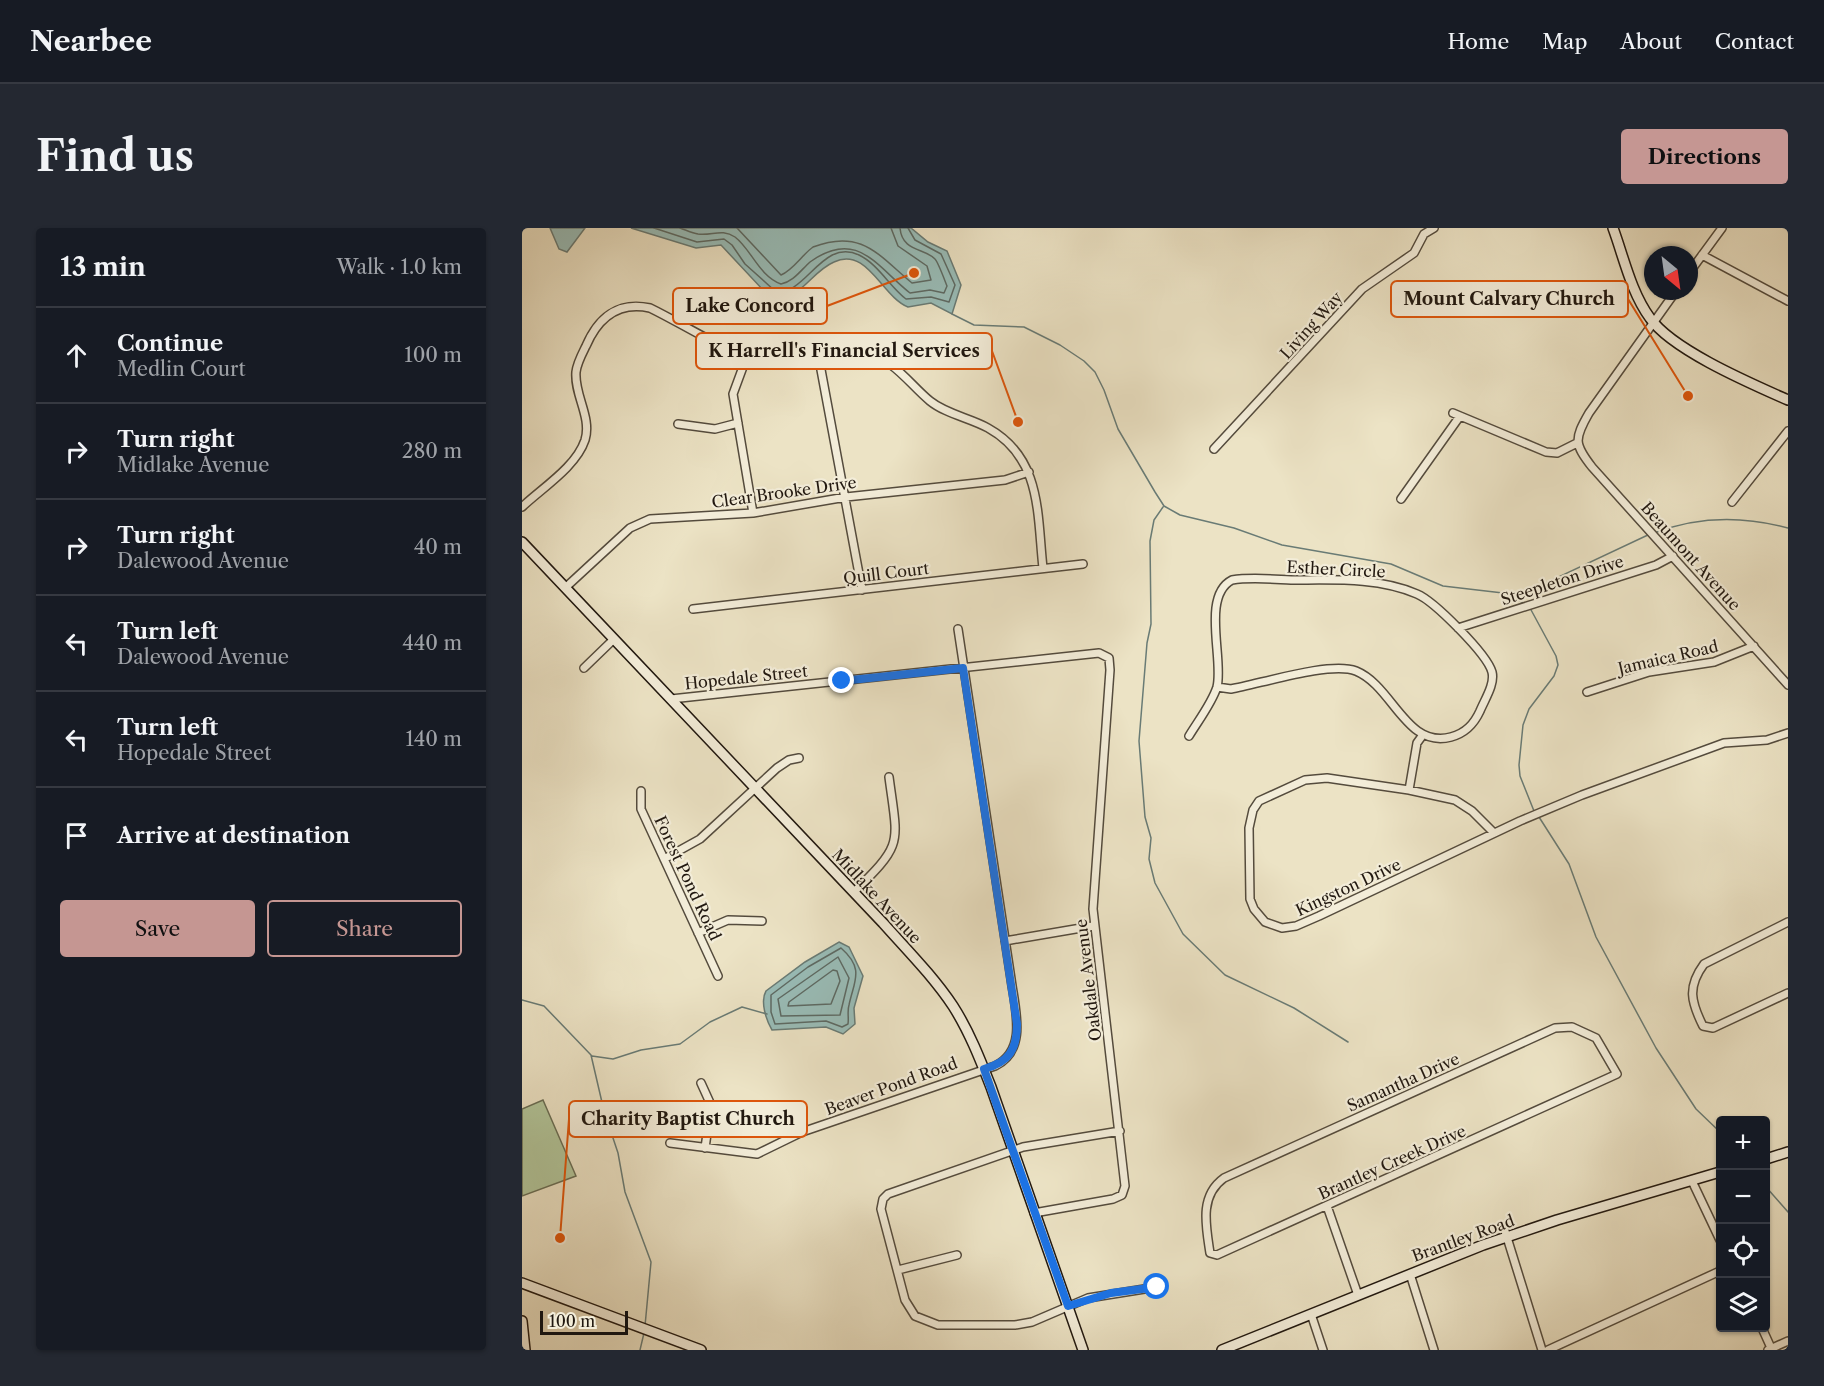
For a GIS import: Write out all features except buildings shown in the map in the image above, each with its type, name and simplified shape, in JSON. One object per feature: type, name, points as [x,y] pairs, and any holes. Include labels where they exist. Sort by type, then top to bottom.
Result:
[{"type":"street","name":"Living Way","points":[[1214,448],[1362,290],[1414,253],[1424,234],[1434,228]]},
{"type":"street","points":[[1613,228],[1638,297],[1653,323],[1686,349],[1788,400]]},
{"type":"street","points":[[1698,261],[1722,228]]},
{"type":"street","points":[[1702,255],[1788,301]]},
{"type":"street","points":[[1401,499],[1456,414],[1546,452],[1557,453],[1577,443],[1578,431],[1589,414],[1670,300]]},
{"type":"street","points":[[522,507],[576,457],[585,441],[587,428],[576,372],[593,329],[603,317],[619,308],[640,306],[650,308],[747,356],[776,363],[819,359],[842,354],[866,354],[882,359],[894,367],[931,402],[982,424],[1014,447],[1029,472],[1034,492],[1043,568]]},
{"type":"street","points":[[747,356],[734,386],[753,513]]},
{"type":"street","points":[[819,359],[862,590]]},
{"type":"street","points":[[678,424],[715,429],[738,423]]},
{"type":"street","points":[[1732,502],[1788,431]]},
{"type":"street","name":"Beaumont Avenue","points":[[1577,443],[1592,467],[1788,685]]},
{"type":"street","name":"Clear Brooke Drive","points":[[565,588],[638,523],[650,519],[753,513],[846,497],[1005,480],[1029,472]]},
{"type":"street","name":"Midlake Avenue","points":[[522,542],[854,892],[944,993],[966,1029],[984,1069],[1083,1350]]},
{"type":"street","name":"Steepleton Drive","points":[[1458,628],[1656,565],[1673,556]]},
{"type":"street","name":"Quill Court","points":[[693,609],[1083,564]]},
{"type":"street","name":"Esther Circle","points":[[1189,736],[1217,687],[1218,598],[1225,584],[1232,580],[1369,582],[1394,585],[1427,599],[1458,628],[1489,666],[1492,677],[1489,691],[1475,722],[1464,731],[1438,739],[1422,736]]},
{"type":"street","name":"Beaver Pond Road","points":[[670,1143],[742,1154],[765,1152],[802,1132],[1005,1061],[1015,1045],[1017,1024],[958,629]]},
{"type":"street","points":[[584,668],[614,639]]},
{"type":"street","name":"Jamaica Road","points":[[1587,692],[1650,672],[1714,662],[1754,646]]},
{"type":"street","name":"Hopedale Street","points":[[670,699],[1099,652],[1109,658]]},
{"type":"street","name":"Oakdale Avenue","points":[[1034,1213],[1113,1199],[1124,1191],[1120,1131],[1093,926],[1109,658]]},
{"type":"street","points":[[1217,687],[1231,689],[1322,670],[1352,670],[1365,675],[1422,736],[1417,743],[1409,790]]},
{"type":"street","name":"Kingston Drive","points":[[1494,833],[1465,805],[1409,790],[1338,779],[1311,778],[1289,785],[1259,801],[1251,815],[1248,859],[1250,899],[1257,914],[1273,926],[1286,928],[1296,926],[1494,833],[1582,795],[1698,751],[1738,741],[1767,740],[1788,733]]},
{"type":"street","points":[[664,859],[700,840],[784,763],[799,758]]},
{"type":"street","points":[[854,892],[886,860],[895,842],[889,777]]},
{"type":"street","name":"Forest Pond Road","points":[[641,791],[641,809],[718,976]]},
{"type":"street","points":[[698,933],[728,920],[762,921]]},
{"type":"street","points":[[1788,922],[1704,964],[1694,977],[1690,993],[1703,1026],[1713,1028],[1788,993]]},
{"type":"street","points":[[1005,941],[1093,926]]},
{"type":"street","name":"Samantha Drive","points":[[1206,1216],[1207,1200],[1212,1189],[1224,1178],[1555,1028],[1572,1027],[1596,1038],[1617,1074]]},
{"type":"street","name":"Brantley Creek Drive","points":[[1206,1216],[1210,1253],[1216,1255],[1617,1074]]},
{"type":"street","points":[[701,1083],[711,1105],[705,1148]]},
{"type":"street","points":[[1120,1131],[1012,1150],[894,1192],[883,1199],[882,1209],[905,1300],[911,1312],[924,1322],[938,1325],[1025,1324],[1068,1306],[1111,1293],[1157,1287]]},
{"type":"street","points":[[1770,1158],[1788,1152]]},
{"type":"street","name":"Brantley Road","points":[[1222,1350],[1506,1234],[1716,1173]]},
{"type":"street","points":[[1692,1181],[1716,1232]]},
{"type":"street","points":[[1327,1206],[1358,1295]]},
{"type":"street","points":[[1506,1234],[1542,1350]]},
{"type":"street","points":[[898,1270],[957,1255]]},
{"type":"street","points":[[1548,1350],[1716,1273]]},
{"type":"street","points":[[1410,1274],[1434,1350]]},
{"type":"street","points":[[522,1283],[700,1350]]},
{"type":"street","points":[[1311,1314],[1323,1350]]},
{"type":"street","points":[[522,1321],[525,1350]]},
{"type":"street","points":[[1764,1332],[1771,1349],[1788,1341]]},
{"type":"green space","points":[[543,1100],[576,1176],[522,1196],[522,1109]]},
{"type":"water","points":[[550,228],[585,228],[567,252],[559,249]]},
{"type":"water","points":[[631,228],[911,228],[928,242],[947,251],[961,285],[952,314],[931,303],[908,307],[890,294],[865,267],[856,261],[846,259],[827,266],[796,292],[781,298],[763,290],[721,245],[696,248]]},
{"type":"water","points":[[839,942],[849,947],[863,976],[854,1008],[855,1024],[843,1034],[826,1027],[772,1030],[764,1010],[766,991],[805,962]]},
{"type":"waterway","points":[[952,314],[974,325],[1024,327],[1060,345],[1084,361],[1095,372],[1118,429],[1155,492],[1164,506],[1180,515],[1234,528],[1282,545],[1391,564],[1443,586],[1503,593],[1524,603]]},
{"type":"waterway","points":[[1163,507],[1154,520],[1150,541],[1151,624],[1147,643],[1139,741],[1145,817],[1151,838],[1149,859],[1155,883],[1183,934],[1225,975],[1294,1008],[1348,1042]]},
{"type":"waterway","points":[[1654,533],[1687,523],[1721,520],[1755,521],[1788,528]]},
{"type":"waterway","points":[[1516,597],[1650,534]]},
{"type":"waterway","points":[[1530,608],[1556,656],[1558,665],[1554,676],[1529,709],[1523,725],[1520,776],[1534,811]]},
{"type":"waterway","points":[[1539,817],[1569,864],[1596,937],[1656,1048],[1696,1109],[1716,1128]]},
{"type":"waterway","points":[[522,1000],[544,1006],[591,1055],[604,1111],[618,1153],[625,1192],[651,1262],[645,1326]]},
{"type":"waterway","points":[[592,1056],[613,1059],[641,1050],[680,1044],[710,1022],[742,1007],[767,1014]]},
{"type":"waterway","points":[[1770,1192],[1788,1212]]},
{"type":"waterway","points":[[640,1350],[644,1333]]},
{"type":"place","name":"Lake Concord","points":[[914,273]]},
{"type":"place","name":"Mount Calvary Church","points":[[1688,396]]},
{"type":"place","name":"K Harrell's Financial Services","points":[[1018,422]]},
{"type":"place","name":"Charity Baptist Church","points":[[560,1238]]},
{"type":"route","points":[[842,681],[963,668],[1017,1024],[1015,1045],[1011,1055],[1005,1061],[984,1069],[1068,1306],[1111,1293],[1157,1287]]}]
